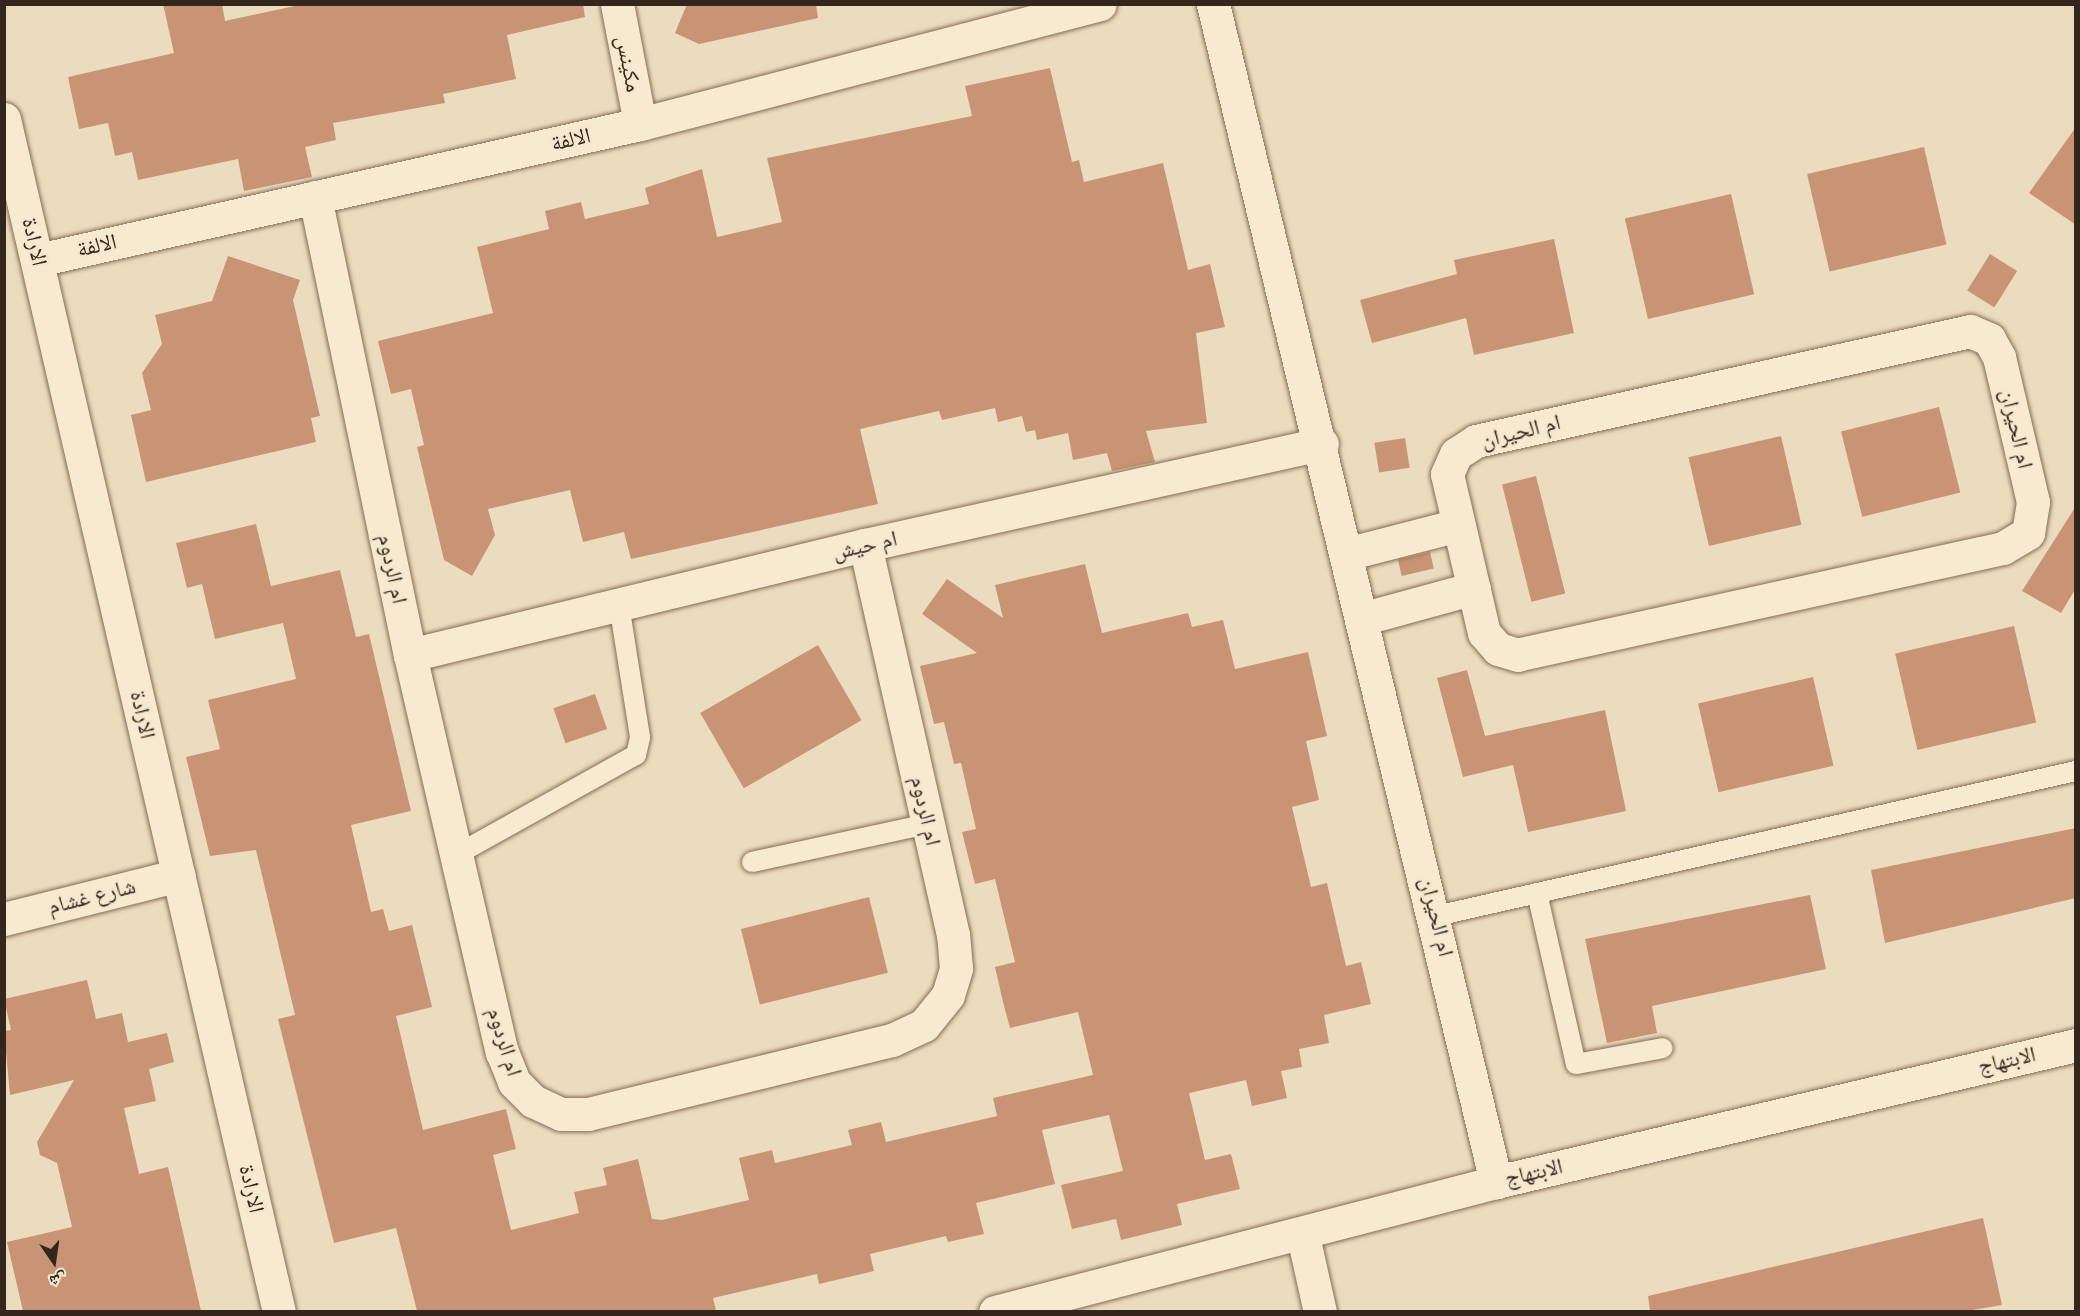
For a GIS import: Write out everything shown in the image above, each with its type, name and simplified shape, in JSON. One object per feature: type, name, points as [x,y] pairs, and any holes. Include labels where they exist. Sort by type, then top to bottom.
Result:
[{"type":"street","name":"مكينس","points":[[617,4],[640,124]]},
{"type":"street","name":"الالفة","points":[[38,260],[640,124],[1100,4]]},
{"type":"street","name":"ام الحيران","points":[[1213,4],[1322,444],[1360,619],[1436,916],[1496,1182]]},
{"type":"street","name":"الارادة","points":[[4,119],[279,1311]]},
{"type":"street","name":"ام الردوم","points":[[315,197],[410,656],[456,855],[514,1082],[533,1101],[561,1114],[588,1114],[892,1040],[924,1024],[948,995],[956,968],[928,824],[865,545]]},
{"type":"street","name":"ام الحيران","points":[[1970,331],[1989,339],[1999,357],[2033,502],[2028,533],[2003,548],[1518,655],[1498,649],[1484,633],[1474,588],[1447,474],[1456,454],[1476,441],[1970,331]]},
{"type":"street","name":"ام حيش","points":[[410,656],[865,545],[1322,444]]},
{"type":"street","points":[[1346,554],[1458,525]]},
{"type":"street","points":[[1360,619],[1474,588]]},
{"type":"street","name":"شارع غشام","points":[[4,919],[179,874]]},
{"type":"street","name":"الابتهاج","points":[[996,1311],[1303,1236],[1496,1182],[2076,1045]]},
{"type":"street","points":[[1303,1236],[1320,1311]]},
{"type":"lane","points":[[456,855],[636,755],[640,737],[619,605]]},
{"type":"lane","points":[[1436,916],[2076,771]]},
{"type":"lane","points":[[752,862],[928,824]]},
{"type":"lane","points":[[1538,893],[1576,1064],[1663,1048]]},
{"type":"building","points":[[163,4],[222,4],[225,21],[304,4],[583,4],[585,17],[507,35],[516,79],[443,94],[445,103],[333,123],[336,140],[305,147],[312,177],[244,191],[238,159],[138,180],[132,152],[115,156],[108,123],[79,129],[68,77],[174,53]]},
{"type":"building","points":[[687,4],[816,4],[818,18],[699,44],[675,33]]},
{"type":"building","points":[[1050,68],[1072,162],[1079,160],[1084,182],[1163,163],[1188,270],[1210,264],[1225,327],[1196,333],[1207,423],[1146,431],[1155,462],[1112,471],[1107,453],[1073,460],[1068,433],[1037,440],[1035,430],[1026,432],[1022,416],[998,422],[995,408],[942,420],[939,411],[860,429],[878,504],[631,559],[624,532],[583,542],[570,490],[488,509],[495,535],[472,576],[444,560],[417,447],[424,445],[411,389],[391,394],[378,341],[493,313],[477,247],[549,229],[545,211],[581,202],[585,219],[649,204],[645,188],[702,169],[717,237],[782,222],[767,158],[972,116],[965,86]]},
{"type":"building","points":[[2076,127],[2076,225],[2029,193]]},
{"type":"building","points":[[1924,147],[1946,244],[1830,271],[1807,174]]},
{"type":"building","points":[[1731,194],[1754,294],[1648,319],[1625,219]]},
{"type":"building","points":[[1554,239],[1574,333],[1474,355],[1466,318],[1372,343],[1360,300],[1457,274],[1454,260]]},
{"type":"building","points":[[1990,254],[2017,271],[1994,307],[1967,290]]},
{"type":"building","points":[[228,256],[300,280],[293,300],[320,416],[311,418],[316,442],[146,482],[131,415],[151,410],[142,373],[162,344],[155,315],[212,301]]},
{"type":"building","points":[[1939,407],[1960,492],[1862,517],[1841,431]]},
{"type":"building","points":[[1781,436],[1801,525],[1709,546],[1688,457]]},
{"type":"building","points":[[1405,438],[1410,468],[1379,472],[1374,443]]},
{"type":"building","points":[[1536,476],[1565,593],[1531,602],[1502,484]]},
{"type":"building","points":[[2076,506],[2076,588],[2061,613],[2022,591]]},
{"type":"building","points":[[256,524],[271,586],[340,570],[356,637],[369,634],[411,811],[351,825],[371,912],[383,909],[389,931],[412,925],[432,1007],[396,1016],[423,1130],[506,1109],[516,1149],[493,1155],[511,1230],[579,1213],[574,1192],[607,1185],[603,1168],[638,1159],[652,1219],[662,1220],[749,1200],[739,1158],[772,1150],[775,1163],[852,1145],[848,1130],[881,1122],[886,1142],[997,1116],[993,1098],[1093,1075],[1078,1012],[1010,1028],[995,967],[1015,962],[995,879],[975,884],[962,832],[976,829],[961,763],[954,764],[944,722],[934,724],[920,666],[977,653],[922,614],[947,579],[1003,618],[995,585],[1085,564],[1102,633],[1188,613],[1192,627],[1223,620],[1235,669],[1308,652],[1327,736],[1306,741],[1319,800],[1292,807],[1311,887],[1327,883],[1346,966],[1361,962],[1371,1004],[1324,1015],[1329,1043],[1299,1049],[1302,1067],[1281,1071],[1287,1098],[1252,1106],[1246,1080],[1189,1093],[1205,1160],[1231,1154],[1240,1189],[1177,1204],[1182,1225],[1121,1240],[1116,1219],[1072,1229],[1061,1185],[1123,1171],[1109,1115],[1042,1130],[1055,1184],[976,1203],[984,1234],[948,1242],[946,1236],[870,1254],[874,1271],[819,1284],[817,1274],[713,1298],[716,1311],[417,1311],[396,1228],[334,1243],[278,1019],[295,1015],[256,850],[210,856],[186,757],[220,749],[208,700],[296,679],[283,623],[215,639],[202,584],[187,588],[176,543]]},
{"type":"building","points":[[1430,552],[1434,569],[1402,576],[1398,559]]},
{"type":"building","points":[[2014,626],[2036,722],[1917,750],[1895,653]]},
{"type":"building","points":[[818,645],[862,720],[744,788],[700,713]]},
{"type":"building","points":[[1467,670],[1485,736],[1605,710],[1626,811],[1528,832],[1513,765],[1463,777],[1437,678]]},
{"type":"building","points":[[1813,677],[1833,766],[1718,792],[1698,704]]},
{"type":"building","points":[[595,694],[607,729],[565,743],[553,708]]},
{"type":"building","points":[[2076,828],[2076,898],[1885,943],[1871,870]]},
{"type":"building","points":[[1810,895],[1826,969],[1652,1006],[1657,1033],[1607,1043],[1585,939]]},
{"type":"building","points":[[869,897],[888,973],[760,1005],[741,929]]},
{"type":"building","points":[[87,980],[96,1019],[122,1013],[128,1042],[167,1033],[174,1062],[149,1069],[156,1101],[124,1108],[139,1174],[168,1167],[201,1311],[23,1311],[7,1242],[72,1227],[57,1163],[40,1155],[37,1142],[74,1080],[10,1095],[4,1031],[11,1030],[4,999]]},
{"type":"building","points":[[1983,1218],[2002,1305],[1967,1311],[1650,1311],[1648,1296]]}]
